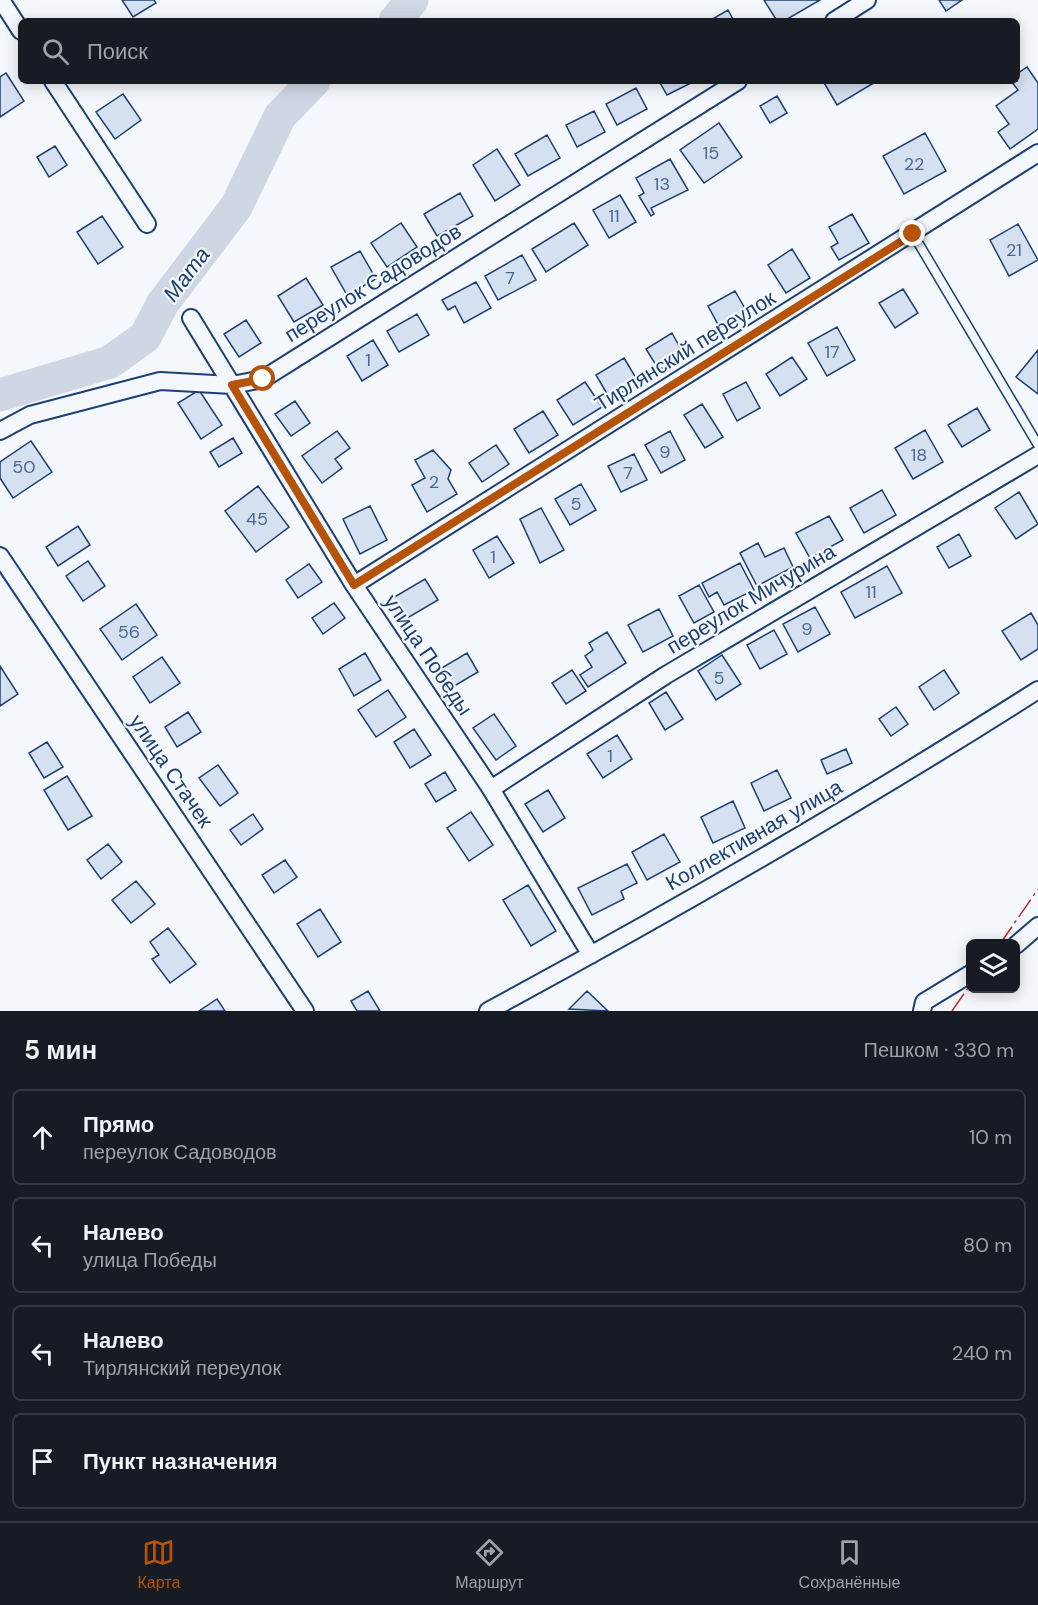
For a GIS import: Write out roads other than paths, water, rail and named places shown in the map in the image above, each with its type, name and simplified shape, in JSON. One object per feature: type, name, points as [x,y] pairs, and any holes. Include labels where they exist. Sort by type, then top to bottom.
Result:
[{"type":"street","points":[[0,0],[18,27]]},
{"type":"street","points":[[838,18],[860,2]]},
{"type":"street","points":[[55,84],[147,224]]},
{"type":"street","name":"переулок Садоводов","points":[[0,431],[30,415],[160,381],[232,385],[263,379],[733,84]]},
{"type":"street","name":"Тирлянский переулок","points":[[354,585],[1038,153]]},
{"type":"street","name":"улица Победы","points":[[190,318],[354,585],[491,789],[591,955]]},
{"type":"street","name":"переулок Мичурина","points":[[491,789],[666,675],[1038,455]]},
{"type":"street","name":"улица Стачек","points":[[0,556],[305,1011]]},
{"type":"street","name":"Коллективная улица","points":[[488,1011],[591,955],[921,765],[1038,690]]},
{"type":"street","points":[[1020,942],[1038,926]]},
{"type":"street","points":[[921,1011],[924,1002],[966,977]]},
{"type":"lane","points":[[913,234],[1038,445]]},
{"type":"waterway","name":"Мата","points":[[397,18],[412,0]]},
{"type":"waterway","name":"Мата","points":[[0,395],[110,362],[145,337],[163,303],[236,207],[280,116],[311,84]]}]
